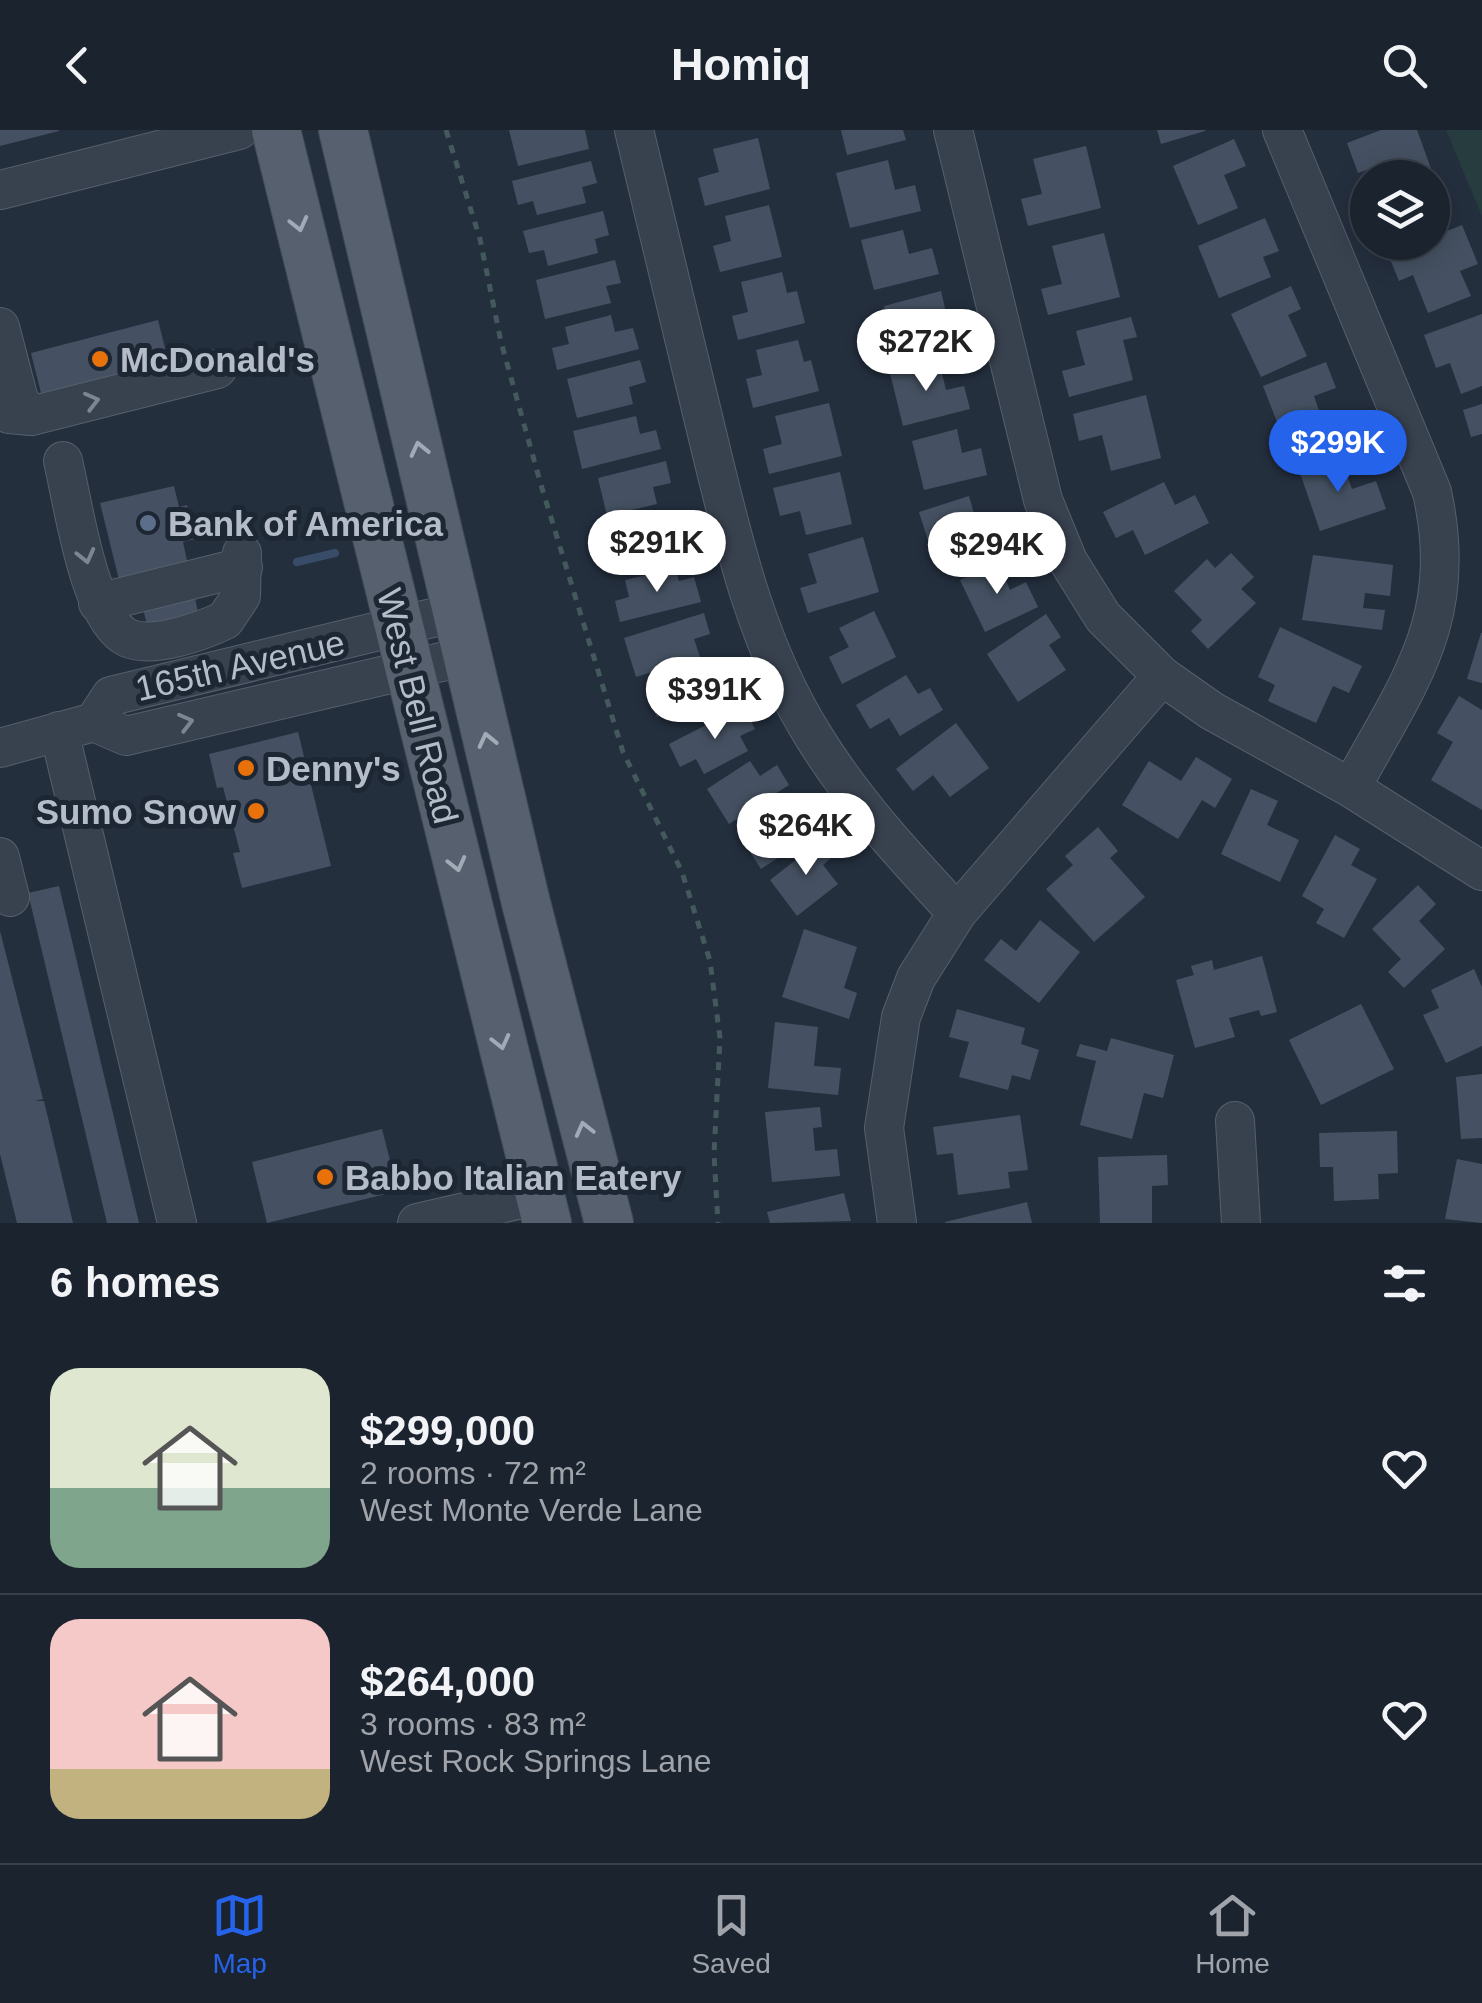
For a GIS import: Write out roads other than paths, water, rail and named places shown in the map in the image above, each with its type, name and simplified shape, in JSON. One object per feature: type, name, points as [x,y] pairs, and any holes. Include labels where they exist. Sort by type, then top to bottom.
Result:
[{"type":"main road","name":"West Bell Road","points":[[276,130],[543,1209]]},
{"type":"main road","name":"West Bell Road","points":[[344,130],[462,634],[609,1223]]},
{"type":"street","points":[[0,190],[240,130]]},
{"type":"street","points":[[634,130],[727,517],[748,592],[773,659],[812,735],[841,778],[879,828],[957,913]]},
{"type":"street","points":[[953,130],[1044,500],[1068,561],[1102,617],[1162,676],[1212,712],[1350,788],[1482,871]]},
{"type":"street","points":[[1282,130],[1432,492],[1441,536],[1442,579],[1428,643],[1350,788]]},
{"type":"street","points":[[0,326],[19,400],[16,411],[217,369]]},
{"type":"street","points":[[63,461],[106,616],[242,574]]},
{"type":"street","name":"165th Avenue","points":[[0,748],[76,726],[111,696],[462,634]]},
{"type":"street","points":[[897,1223],[884,1128],[901,1018],[916,978],[957,913],[1162,676]]},
{"type":"street","points":[[76,726],[177,1223]]},
{"type":"street","points":[[1235,1121],[1240,1223]]},
{"type":"street","points":[[417,1223],[543,1209]]},
{"type":"waterway","points":[[297,562],[335,553]]},
{"type":"place","name":"McDonald's","points":[[100,359]]},
{"type":"place","name":"Bank of America","points":[[148,523]]},
{"type":"place","name":"Denny's","points":[[246,768]]},
{"type":"place","name":"Sumo Snow","points":[[256,811]]},
{"type":"place","name":"Babbo Italian Eatery","points":[[325,1177]]}]
